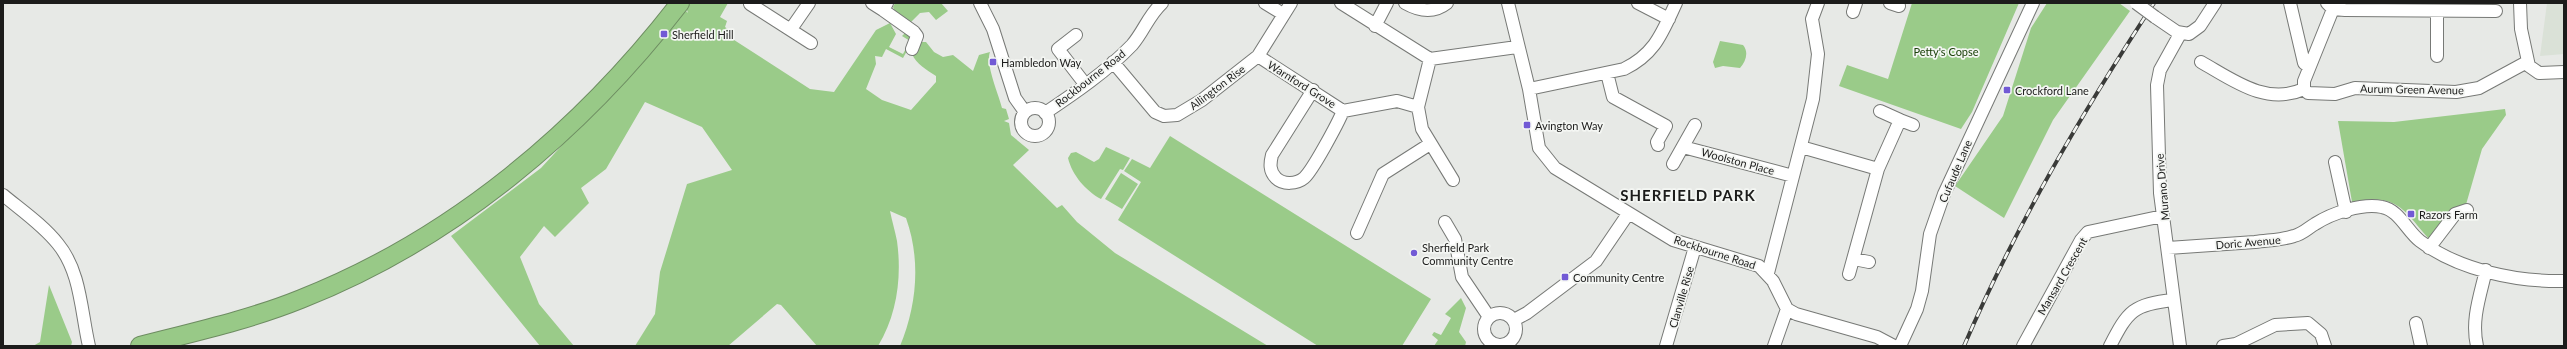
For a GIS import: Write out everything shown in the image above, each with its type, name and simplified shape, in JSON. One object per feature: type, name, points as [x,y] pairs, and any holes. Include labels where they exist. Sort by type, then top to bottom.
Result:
[{"type":"highway","points":[[140,346],[247,318],[301,299],[376,264],[431,232],[498,186],[562,133],[625,69],[680,3]]},
{"type":"street","points":[[791,29],[809,3]]},
{"type":"street","points":[[872,3],[885,7],[914,32],[917,36],[912,49]]},
{"type":"street","points":[[980,3],[993,29],[1015,98],[1025,112]]},
{"type":"street","points":[[1265,3],[1283,14]]},
{"type":"street","name":"Allington Rise","points":[[1113,62],[1155,112],[1172,117],[1202,100],[1258,56],[1291,3]]},
{"type":"street","points":[[1341,3],[1430,60],[1517,47]]},
{"type":"street","points":[[1376,26],[1387,3]]},
{"type":"street","points":[[1405,3],[1426,11],[1441,8],[1447,3]]},
{"type":"street","name":"Rockbourne Road","points":[[1508,3],[1517,47],[1528,89],[1539,148],[1555,168],[1628,214],[1673,240],[1758,266],[1768,273],[1787,309]]},
{"type":"street","points":[[1638,3],[1669,19]]},
{"type":"street","points":[[1528,89],[1624,69],[1649,53],[1669,19],[1676,3]]},
{"type":"street","points":[[1768,273],[1813,99],[1818,54],[1812,19],[1818,3]]},
{"type":"street","name":"Cufaude Lane","points":[[1900,346],[1917,309],[1922,291],[1930,234],[1944,194],[2034,3]]},
{"type":"street","points":[[2136,3],[2180,34],[2188,34],[2197,29],[2215,3]]},
{"type":"street","points":[[2290,3],[2304,63],[2309,67]]},
{"type":"street","points":[[2520,3],[2521,30],[2527,62],[2535,72],[2564,72]]},
{"type":"street","points":[[750,4],[811,43]]},
{"type":"street","name":"Rockbourne Road","points":[[1045,113],[1113,62],[1132,44],[1154,6]]},
{"type":"street","points":[[2201,62],[2250,90],[2280,95],[2294,93],[2304,89],[2309,67],[2330,6],[2404,7],[2437,11],[2496,11]]},
{"type":"street","points":[[2437,11],[2437,56]]},
{"type":"street","name":"Murano Drive","points":[[2180,34],[2160,70],[2157,85],[2160,193],[2180,346]]},
{"type":"street","points":[[1076,35],[1058,49],[1085,84]]},
{"type":"street","name":"Warnford Grove","points":[[1258,56],[1343,110],[1397,101],[1418,107]]},
{"type":"street","points":[[1430,60],[1418,107],[1422,129],[1453,180]]},
{"type":"street","name":"Aurum Green Avenue","points":[[2304,89],[2308,93],[2316,94],[2335,94],[2355,88],[2456,92],[2479,88],[2527,62]]},
{"type":"street","points":[[1607,73],[1613,97],[1666,126],[1657,142],[1658,145]]},
{"type":"street","points":[[1313,90],[1272,155],[1270,166],[1277,179],[1284,183],[1294,183],[1308,175],[1343,110]]},
{"type":"street","points":[[1033,108],[1045,113],[1048,122],[1046,130],[1038,135],[1032,136],[1026,132],[1021,124],[1025,112],[1033,108]]},
{"type":"street","points":[[1880,111],[1913,125]]},
{"type":"street","points":[[1849,274],[1878,169],[1900,120]]},
{"type":"street","points":[[1673,164],[1695,125]]},
{"type":"street","points":[[1357,233],[1383,174],[1430,144]]},
{"type":"street","name":"Woolston Place","points":[[1683,147],[1793,176]]},
{"type":"street","points":[[1801,147],[1878,169]]},
{"type":"street","points":[[2335,162],[2346,212]]},
{"type":"street","points":[[3,195],[47,232],[62,250],[76,281],[89,346]]},
{"type":"street","name":"Doric Avenue","points":[[2168,248],[2281,240],[2302,233],[2334,214],[2368,207],[2383,207],[2394,213],[2414,236],[2429,248],[2464,264],[2486,270],[2544,281],[2564,281]]},
{"type":"street","points":[[2429,248],[2455,214],[2467,210]]},
{"type":"street","points":[[1514,320],[1527,313],[1596,261],[1628,214]]},
{"type":"street","name":"Mansard Crescent","points":[[2023,346],[2081,240],[2088,232],[2164,216]]},
{"type":"street","points":[[1445,222],[1455,238],[1462,278],[1489,317]]},
{"type":"street","name":"Clanville Rise","points":[[1670,345],[1695,247]]},
{"type":"street","points":[[1854,259],[1869,262]]},
{"type":"street","points":[[2477,346],[2474,330],[2475,317],[2486,270]]},
{"type":"street","points":[[2110,346],[2128,314],[2138,306],[2174,300]]},
{"type":"street","points":[[1774,346],[1787,309],[1796,314],[1877,337],[1894,346]]},
{"type":"street","points":[[1501,313],[1514,320],[1516,343],[1502,345],[1494,344],[1487,339],[1484,329],[1489,317],[1501,313]]},
{"type":"street","points":[[2223,346],[2236,344],[2275,325],[2308,323],[2321,334],[2325,346]]},
{"type":"street","points":[[2416,323],[2421,346]]},
{"type":"shaded area","points":[[2547,3],[2564,3],[2564,54],[2540,56]]},
{"type":"green space","points":[[689,3],[728,3],[720,17],[727,21],[725,27],[729,30],[728,32],[734,33],[731,38],[810,89],[834,92],[876,30],[890,23],[896,34],[889,47],[903,54],[910,41],[902,36],[905,33],[909,33],[912,42],[903,58],[886,49],[882,57],[875,56],[876,64],[866,89],[882,100],[911,110],[936,82],[936,76],[919,64],[912,54],[919,42],[926,42],[934,52],[943,57],[953,55],[973,71],[979,55],[990,52],[989,64],[993,80],[1002,108],[1006,109],[1009,119],[1004,121],[1009,123],[1011,135],[1029,150],[1013,165],[1057,208],[1062,205],[1077,222],[1115,253],[1268,346],[900,346],[906,330],[913,299],[915,282],[914,250],[906,218],[890,211],[897,241],[899,268],[898,282],[894,309],[890,322],[878,346],[817,346],[781,305],[777,304],[728,346],[635,346],[655,314],[660,272],[687,184],[732,170],[702,127],[645,102],[606,169],[581,188],[589,203],[555,237],[544,226],[520,257],[539,304],[574,346],[540,346],[451,236],[541,168],[686,11],[688,13],[686,7]]},
{"type":"green space","points":[[895,3],[941,3],[948,11],[936,20],[929,12],[920,13],[911,22],[895,12],[893,7]]},
{"type":"green space","name":"Petty's Copse","points":[[1912,3],[2019,3],[1972,112],[1961,129],[1839,86],[1847,65],[1888,79]]},
{"type":"green space","points":[[2047,3],[2119,3],[2130,11],[2053,120],[2004,218],[1955,186],[2003,116],[2031,28]]},
{"type":"green space","points":[[1720,41],[1743,45],[1746,51],[1746,56],[1740,68],[1723,66],[1715,68],[1713,62]]},
{"type":"green space","points":[[2505,109],[2506,115],[2482,149],[2465,208],[2429,239],[2405,211],[2389,202],[2367,200],[2352,202],[2338,121],[2394,122]]},
{"type":"green space","points":[[1170,136],[1431,299],[1402,346],[1318,346],[1118,220],[1141,182],[1124,171],[1132,159],[1150,168]]},
{"type":"green space","points":[[1106,147],[1130,158],[1123,170],[1120,169],[1101,199],[1090,192],[1080,182],[1068,158],[1071,153],[1076,152],[1094,162],[1099,159]]},
{"type":"green space","points":[[1121,173],[1138,184],[1122,209],[1105,199]]},
{"type":"green space","points":[[49,285],[72,342],[71,346],[33,346],[40,342]]},
{"type":"green space","points":[[1461,298],[1466,308],[1459,332],[1466,342],[1465,346],[1434,346],[1438,340],[1432,335],[1434,332],[1441,335],[1451,318],[1445,314]]},
{"type":"railway","points":[[1964,346],[1984,301],[2028,213],[2101,86],[2154,3]]},
{"type":"place","name":"Sherfield Hill","points":[[664,34]]},
{"type":"place","name":"Hambledon Way","points":[[993,62]]},
{"type":"place","name":"Crockford Lane","points":[[2007,90]]},
{"type":"place","name":"Avington Way","points":[[1527,125]]},
{"type":"place","name":"Razors Farm","points":[[2411,214]]},
{"type":"place","name":"Sherfield Park Community Centre","points":[[1414,253]]},
{"type":"place","name":"Community Centre","points":[[1565,277]]},
{"type":"district","name":"SHERFIELD PARK","points":[[1688,195]]}]
